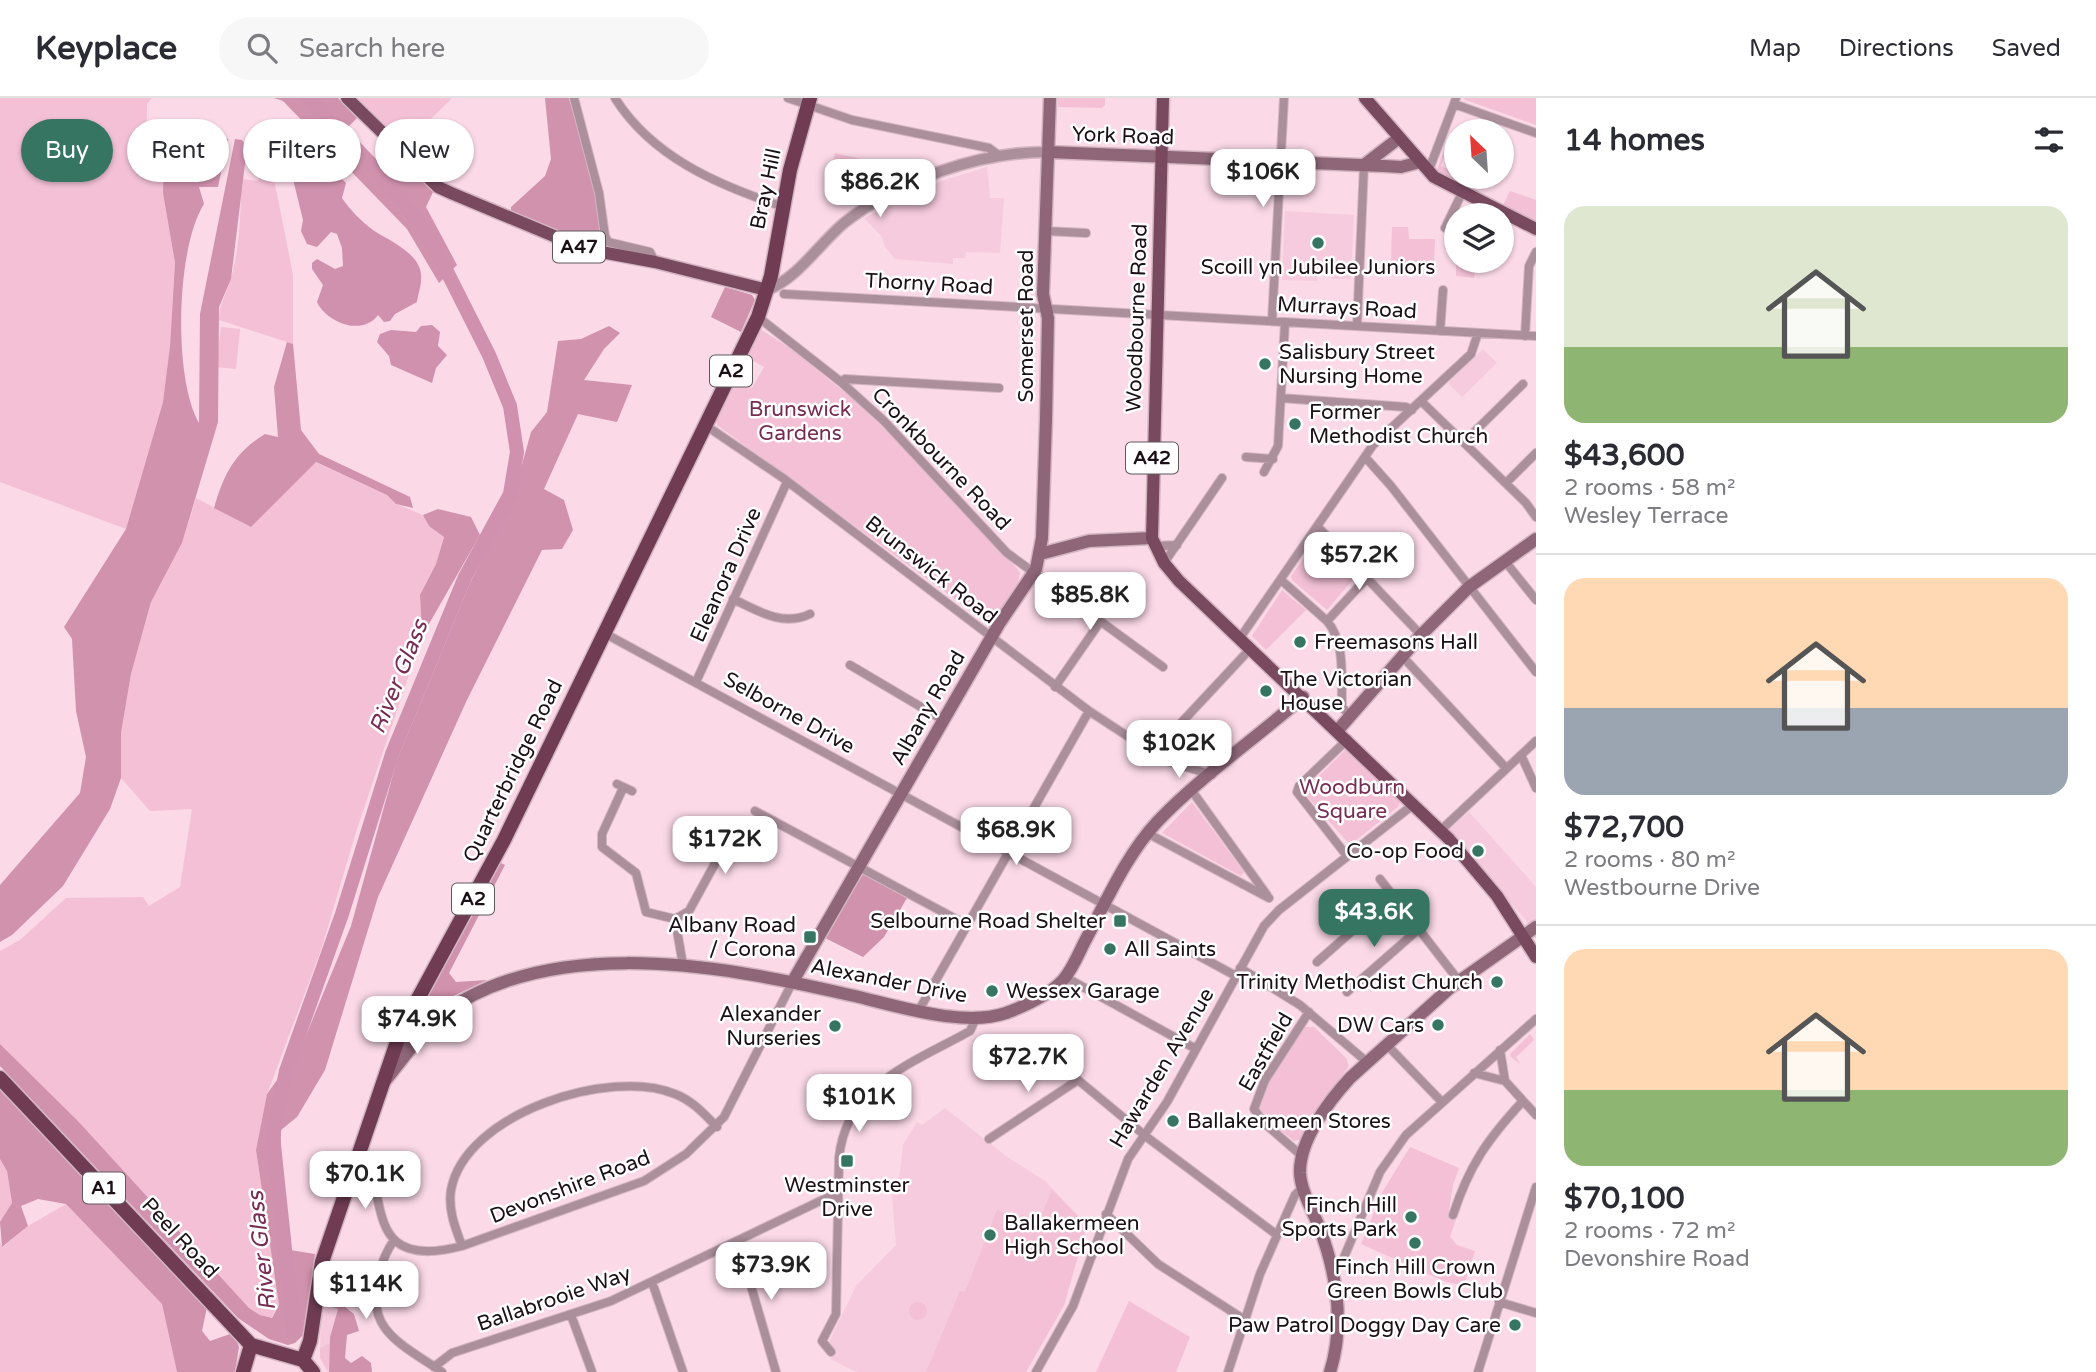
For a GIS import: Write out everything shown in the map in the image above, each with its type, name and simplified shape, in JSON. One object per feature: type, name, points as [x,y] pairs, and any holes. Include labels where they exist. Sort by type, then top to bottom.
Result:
[{"type":"highway","name":"Bray Hill","points":[[768,290],[781,206],[809,101]]},
{"type":"highway","name":"Quarterbridge Road","points":[[301,1360],[310,1341],[322,1262],[401,1030],[504,840],[758,317],[768,290]]},
{"type":"highway","name":"Peel Road","points":[[0,1078],[251,1345],[301,1360]]},
{"type":"highway","points":[[243,1372],[251,1345]]},
{"type":"highway","points":[[301,1360],[313,1372]]},
{"type":"main road","name":"A47","points":[[347,98],[438,187],[570,244],[768,290]]},
{"type":"main road","name":"Somerset Road","points":[[1040,554],[1046,419],[1046,308],[1043,294],[1050,98]]},
{"type":"main road","name":"Woodbourne Road","points":[[1163,98],[1154,542],[1164,563],[1179,581],[1441,830],[1486,881],[1524,934]]},
{"type":"main road","points":[[1364,98],[1423,165],[1462,193],[1536,229]]},
{"type":"main road","points":[[1364,165],[1399,138]]},
{"type":"main road","name":"York Road","points":[[1049,152],[1401,167],[1423,165]]},
{"type":"main road","points":[[1343,735],[1351,717],[1421,635],[1469,587],[1536,539]]},
{"type":"main road","points":[[1040,554],[1089,541],[1154,542]]},
{"type":"main road","name":"Albany Road","points":[[793,981],[991,638],[1034,574],[1040,554]]},
{"type":"main road","name":"Alexander Drive","points":[[390,1060],[433,1018],[463,999],[532,973],[576,967],[682,965],[793,981],[919,1010],[976,1018],[998,1015],[1057,986],[1065,977],[1147,834],[1192,790],[1303,697]]},
{"type":"main road","points":[[1330,1372],[1338,1335],[1333,1270],[1303,1188],[1302,1156],[1337,1093],[1367,1062],[1459,981],[1536,927]]},
{"type":"main road","name":"A42","points":[[1524,934],[1536,957]]},
{"type":"main road","name":"Alexander Drive","points":[[380,1086],[422,1030]]},
{"type":"street","points":[[574,98],[599,193],[605,236],[608,242],[650,252],[655,262]]},
{"type":"street","points":[[615,98],[638,127],[701,176],[781,206]]},
{"type":"street","points":[[788,98],[809,101],[852,120],[989,148],[1001,154]]},
{"type":"street","points":[[1272,321],[1284,98]]},
{"type":"street","points":[[1423,165],[1431,164],[1455,101],[1536,133]]},
{"type":"street","name":"York Road","points":[[768,290],[776,286],[846,222],[868,207],[952,168],[1001,154],[1049,152]]},
{"type":"street","points":[[1357,326],[1364,165]]},
{"type":"street","points":[[1457,203],[1462,193]]},
{"type":"street","points":[[1045,231],[1086,233]]},
{"type":"street","points":[[1525,336],[1529,266],[1536,252]]},
{"type":"street","points":[[1440,331],[1443,290]]},
{"type":"street","name":"Thorny Road","points":[[784,294],[1157,315]]},
{"type":"street","name":"Murrays Road","points":[[1157,315],[1536,336]]},
{"type":"street","name":"Cronkbourne Road","points":[[758,317],[841,382],[919,456],[1007,554],[1163,667]]},
{"type":"street","points":[[1264,472],[1278,446],[1285,322]]},
{"type":"street","points":[[1240,638],[1373,445],[1471,354],[1478,333]]},
{"type":"street","points":[[841,382],[845,379],[999,388]]},
{"type":"street","points":[[1464,442],[1523,384]]},
{"type":"street","points":[[1281,398],[1406,407],[1412,410]]},
{"type":"street","points":[[1421,401],[1506,483],[1536,517]]},
{"type":"street","name":"Brunswick Road","points":[[705,425],[787,482],[1055,687],[1153,753],[1212,775]]},
{"type":"street","points":[[1506,483],[1536,453]]},
{"type":"street","points":[[1246,457],[1273,459]]},
{"type":"street","points":[[1366,458],[1536,672]]},
{"type":"street","points":[[1164,563],[1223,478]]},
{"type":"street","name":"Eleanora Drive","points":[[696,682],[787,482]]},
{"type":"street","points":[[1318,527],[1421,635]]},
{"type":"street","points":[[1154,542],[1177,545]]},
{"type":"street","points":[[1504,560],[1536,600]]},
{"type":"street","points":[[1327,621],[1366,579]]},
{"type":"street","points":[[1282,580],[1327,621],[1336,635],[1340,653],[1342,707],[1351,717]]},
{"type":"street","points":[[733,600],[781,619],[799,620],[810,614]]},
{"type":"street","points":[[1055,687],[1100,622]]},
{"type":"street","name":"Selborne Drive","points":[[604,632],[1309,1012],[1367,1062]]},
{"type":"street","points":[[1153,753],[1251,648]]},
{"type":"street","points":[[1402,656],[1506,768]]},
{"type":"street","points":[[850,665],[943,720]]},
{"type":"street","points":[[919,1010],[1089,710]]},
{"type":"street","points":[[1343,735],[1299,786],[1297,792],[1347,856],[1414,804]]},
{"type":"street","points":[[1441,830],[1536,741]]},
{"type":"street","points":[[1521,755],[1536,788]]},
{"type":"street","points":[[624,788],[602,834],[602,847],[636,873],[646,912],[675,919],[689,911],[724,847],[722,837],[708,830]]},
{"type":"street","points":[[1147,834],[1269,898],[1192,790]]},
{"type":"street","points":[[755,811],[967,925]]},
{"type":"street","name":"Hawarden Avenue","points":[[1036,1372],[1073,1306],[1122,1170],[1167,1101],[1264,926],[1347,856]]},
{"type":"street","points":[[1380,879],[1459,981]]},
{"type":"street","points":[[1317,962],[1392,895]]},
{"type":"street","points":[[675,919],[682,965]]},
{"type":"street","points":[[1347,992],[1420,928]]},
{"type":"street","points":[[1065,977],[1196,1049]]},
{"type":"street","name":"Devonshire Road","points":[[394,1240],[422,1251],[439,1252],[462,1246],[644,1181],[686,1154],[717,1127],[742,1086],[793,981]]},
{"type":"street","name":"Eastfield","points":[[1302,1156],[1286,1145],[1254,1109],[1265,1080],[1309,1012]]},
{"type":"street","points":[[831,1352],[822,1341],[836,1314],[843,1135],[859,1104],[885,1077],[930,1050],[970,1031],[976,1018]]},
{"type":"street","points":[[1333,1270],[1342,1262],[1380,1172],[1406,1135],[1536,1019]]},
{"type":"street","points":[[1386,1044],[1441,1101]]},
{"type":"street","points":[[1500,1050],[1505,1081],[1536,1115]]},
{"type":"street","points":[[1475,1073],[1505,1081]]},
{"type":"street","points":[[989,1139],[1079,1080],[1144,1135],[1277,1235]]},
{"type":"street","points":[[462,1246],[451,1216],[450,1201],[460,1167],[490,1133],[529,1109],[583,1093],[642,1086],[662,1089],[689,1100],[717,1127]]},
{"type":"street","points":[[1453,1215],[1476,1158],[1490,1136],[1522,1102]]},
{"type":"street","points":[[356,1161],[368,1170],[383,1221],[394,1240],[381,1270],[377,1290],[381,1322],[391,1335],[438,1369]]},
{"type":"street","points":[[1478,1372],[1536,1187]]},
{"type":"street","points":[[1228,1372],[1277,1235],[1295,1195],[1303,1188]]},
{"type":"street","name":"Ballabrooie Way","points":[[438,1369],[452,1353],[571,1315],[652,1282],[839,1192]]},
{"type":"street","points":[[1106,1214],[1158,1264],[1245,1320]]},
{"type":"street","points":[[738,1241],[776,1372]]},
{"type":"street","points":[[652,1282],[683,1372]]},
{"type":"street","points":[[1499,1302],[1536,1313]]},
{"type":"street","points":[[571,1315],[592,1372]]},
{"type":"shaded area","points":[[274,98],[338,98],[357,118],[300,119],[283,101]]},
{"type":"shaded area","points":[[545,98],[569,98],[595,190],[602,244],[552,231],[511,213],[511,207],[545,176],[551,159]]},
{"type":"shaded area","points":[[235,139],[243,141],[243,180],[231,279],[219,307],[218,422],[182,543],[151,602],[131,674],[121,733],[121,778],[110,809],[63,886],[12,935],[0,942],[0,885],[80,793],[86,757],[76,711],[72,639],[64,627],[126,529],[163,402],[170,346],[175,263],[163,182],[219,182],[218,187],[199,187],[204,204],[195,224],[183,281],[181,313],[185,376],[199,423],[200,314],[226,182],[229,182]]},
{"type":"shaded area","points":[[361,148],[375,163],[375,182],[425,182],[434,190],[426,207],[457,265],[439,283],[407,229],[361,182]]},
{"type":"shaded area","points":[[987,167],[990,198],[1004,198],[1000,253],[966,252],[965,258],[953,258],[953,264],[895,259],[885,247],[882,237],[864,218],[942,181]]},
{"type":"shaded area","points":[[294,182],[345,182],[342,198],[356,215],[373,230],[404,249],[417,263],[421,280],[417,302],[395,314],[390,321],[384,322],[378,315],[371,322],[354,326],[328,316],[317,302],[323,285],[312,269],[312,263],[317,259],[335,269],[343,266],[342,248],[337,234],[331,232],[317,247],[307,244],[301,231],[303,220]]},
{"type":"shaded area","name":"Scoill yn Jubilee Juniors","points":[[1285,211],[1354,215],[1351,279],[1331,279],[1331,273],[1318,272],[1317,281],[1282,280]]},
{"type":"shaded area","points":[[725,287],[752,295],[755,300],[741,332],[711,317]]},
{"type":"shaded area","points":[[432,325],[440,332],[438,346],[447,355],[436,368],[432,383],[391,365],[389,356],[377,342],[380,334],[391,330],[416,332],[421,326]]},
{"type":"shaded area","points":[[609,326],[620,333],[604,349],[584,380],[632,385],[617,422],[578,414],[544,489],[564,500],[573,530],[562,549],[542,550],[466,702],[378,897],[325,1070],[297,1117],[281,1130],[279,1233],[290,1250],[315,1254],[304,1334],[295,1343],[288,1345],[269,1339],[238,1318],[0,1066],[0,1044],[78,1121],[249,1308],[272,1318],[279,1305],[256,1150],[267,1094],[302,1045],[351,926],[397,760],[470,583],[513,497],[531,432],[547,412],[558,341],[581,339]]},
{"type":"shaded area","points":[[287,342],[293,344],[301,430],[319,454],[410,497],[413,508],[396,504],[387,495],[316,462],[251,527],[214,508],[226,475],[245,449],[265,434],[278,437],[274,387]]},
{"type":"shaded area","points":[[1483,349],[1497,363],[1462,397],[1448,383]]},
{"type":"shaded area","points":[[438,509],[471,517],[480,535],[422,636],[420,595],[436,564],[444,537],[429,526],[423,515]]},
{"type":"shaded area","points":[[1469,812],[1536,887],[1536,939],[1525,919],[1447,831]]},
{"type":"shaded area","points":[[497,861],[505,865],[449,973],[456,982],[487,980],[447,999],[410,1034],[407,1032]]},
{"type":"shaded area","points":[[861,872],[907,898],[884,937],[863,957],[825,938]]},
{"type":"shaded area","points":[[0,1090],[207,1307],[202,1331],[210,1341],[233,1333],[239,1347],[235,1372],[177,1372],[162,1304],[66,1204],[38,1199],[21,1206],[28,1226],[2,1247],[0,1222],[12,1203],[7,1171],[0,1159]]},
{"type":"shaded area","name":"Ballakermeen High School","points":[[945,1108],[1006,1156],[1045,1181],[1087,1225],[1064,1305],[1026,1372],[857,1372],[830,1359],[834,1350],[829,1342],[856,1286],[896,1245],[892,1196],[900,1172],[903,1145],[917,1122],[922,1125]]},
{"type":"shaded area","points":[[330,1256],[335,1271],[330,1295],[354,1314],[359,1331],[347,1335],[345,1358],[351,1363],[362,1356],[371,1363],[372,1372],[329,1372],[330,1337],[338,1309],[321,1303]]},
{"type":"shaded area","points":[[321,1303],[338,1309],[330,1337],[329,1372],[320,1358]]},
{"type":"green space","points":[[0,98],[152,98],[147,104],[147,119],[127,119],[127,182],[163,182],[175,263],[170,346],[163,402],[126,529],[0,482]]},
{"type":"green space","points":[[358,98],[452,98],[431,119],[379,119]]},
{"type":"green space","points":[[1058,98],[1105,98],[1105,105],[1102,108],[1058,107]]},
{"type":"green space","points":[[1464,98],[1536,98],[1536,125],[1463,99]]},
{"type":"green space","points":[[1444,151],[1441,166],[1444,167],[1444,174],[1437,170]]},
{"type":"green space","points":[[835,153],[883,164],[855,173],[826,191]]},
{"type":"green space","points":[[241,179],[243,182],[275,182],[293,275],[293,344],[219,320],[236,254]]},
{"type":"green space","points":[[1510,191],[1536,200],[1536,221],[1514,210],[1514,203],[1504,203]]},
{"type":"green space","points":[[1392,227],[1408,227],[1409,239],[1435,239],[1434,266],[1391,265]]},
{"type":"green space","points":[[1456,273],[1475,273],[1474,278],[1456,276]]},
{"type":"green space","points":[[221,327],[240,329],[236,369],[216,367]]},
{"type":"green space","name":"Brunswick Gardens","points":[[760,329],[791,349],[853,399],[915,458],[1020,572],[1018,582],[990,625],[717,425],[715,415],[733,378],[752,388],[764,367],[746,357]]},
{"type":"green space","points":[[315,462],[423,515],[429,526],[444,536],[436,564],[420,595],[422,636],[356,832],[321,950],[267,1094],[256,1150],[279,1305],[271,1318],[249,1308],[78,1121],[0,1044],[0,951],[20,940],[66,898],[143,897],[149,906],[180,887],[192,809],[150,811],[121,778],[121,733],[131,674],[151,602],[182,543],[196,498],[251,527]]},
{"type":"green space","points":[[1316,540],[1320,540],[1354,578],[1327,610],[1292,580],[1291,576]]},
{"type":"green space","points":[[1282,590],[1306,610],[1266,650],[1252,636]]},
{"type":"green space","name":"Woodburn Square","points":[[1346,749],[1400,801],[1399,806],[1350,845],[1305,794],[1305,790]]},
{"type":"green space","points":[[1192,802],[1244,872],[1241,876],[1162,833]]},
{"type":"green space","points":[[1304,1027],[1314,1027],[1346,1058],[1349,1066],[1325,1098],[1301,1139],[1294,1141],[1267,1120],[1259,1108],[1270,1079]]},
{"type":"green space","points":[[1530,1034],[1534,1040],[1516,1057],[1520,1064],[1510,1056],[1511,1053]]},
{"type":"green space","name":"Finch Hill Sports Park","points":[[1410,1147],[1459,1168],[1448,1216],[1456,1219],[1450,1237],[1457,1245],[1475,1251],[1464,1286],[1444,1281],[1361,1244],[1383,1191]]},
{"type":"green space","points":[[0,1159],[7,1171],[12,1204],[0,1222]]},
{"type":"green space","points":[[1052,1190],[1087,1225],[1064,1305],[1026,1372],[926,1372],[960,1291],[965,1292],[997,1210],[1019,1219],[1021,1214],[1039,1221]]},
{"type":"green space","points":[[66,1204],[162,1304],[177,1372],[0,1372],[0,1243],[3,1247],[28,1226]]},
{"type":"green space","points":[[1129,1301],[1190,1337],[1176,1372],[1096,1372]]},
{"type":"green space","points":[[918,1302],[924,1305],[927,1311],[924,1317],[918,1320],[912,1317],[909,1311],[912,1305]]},
{"type":"green space","points":[[331,1343],[328,1372],[320,1358],[320,1348]]},
{"type":"waterway","name":"River Glass","points":[[294,1333],[273,1136],[286,1071],[342,914],[392,754],[465,577],[510,494],[517,452],[510,406],[489,355],[426,230],[374,167],[308,98]]},
{"type":"place","name":"Scoill yn Jubilee Juniors","points":[[1318,243]]},
{"type":"place","name":"Salisbury Street Nursing Home","points":[[1265,364]]},
{"type":"place","name":"Former Methodist Church","points":[[1295,424]]},
{"type":"place","name":"Freemasons Hall","points":[[1300,642]]},
{"type":"place","name":"The Victorian House","points":[[1266,691]]},
{"type":"place","name":"Co-op Food","points":[[1478,851]]},
{"type":"place","name":"Selbourne Road Shelter","points":[[1120,921]]},
{"type":"place","name":"Albany Road / Corona","points":[[810,937]]},
{"type":"place","name":"All Saints","points":[[1110,949]]},
{"type":"place","name":"Trinity Methodist Church","points":[[1497,982]]},
{"type":"place","name":"Wessex Garage","points":[[992,991]]},
{"type":"place","name":"DW Cars","points":[[1438,1025]]},
{"type":"place","name":"Alexander Nurseries","points":[[835,1026]]},
{"type":"place","name":"Ballakermeen Stores","points":[[1173,1121]]},
{"type":"place","name":"Westminster Drive","points":[[847,1161]]},
{"type":"place","name":"Finch Hill Sports Park","points":[[1411,1217]]},
{"type":"place","name":"Ballakermeen High School","points":[[990,1235]]},
{"type":"place","name":"Finch Hill Crown Green Bowls Club","points":[[1415,1243]]},
{"type":"place","name":"Paw Patrol Doggy Day Care","points":[[1515,1325]]}]
